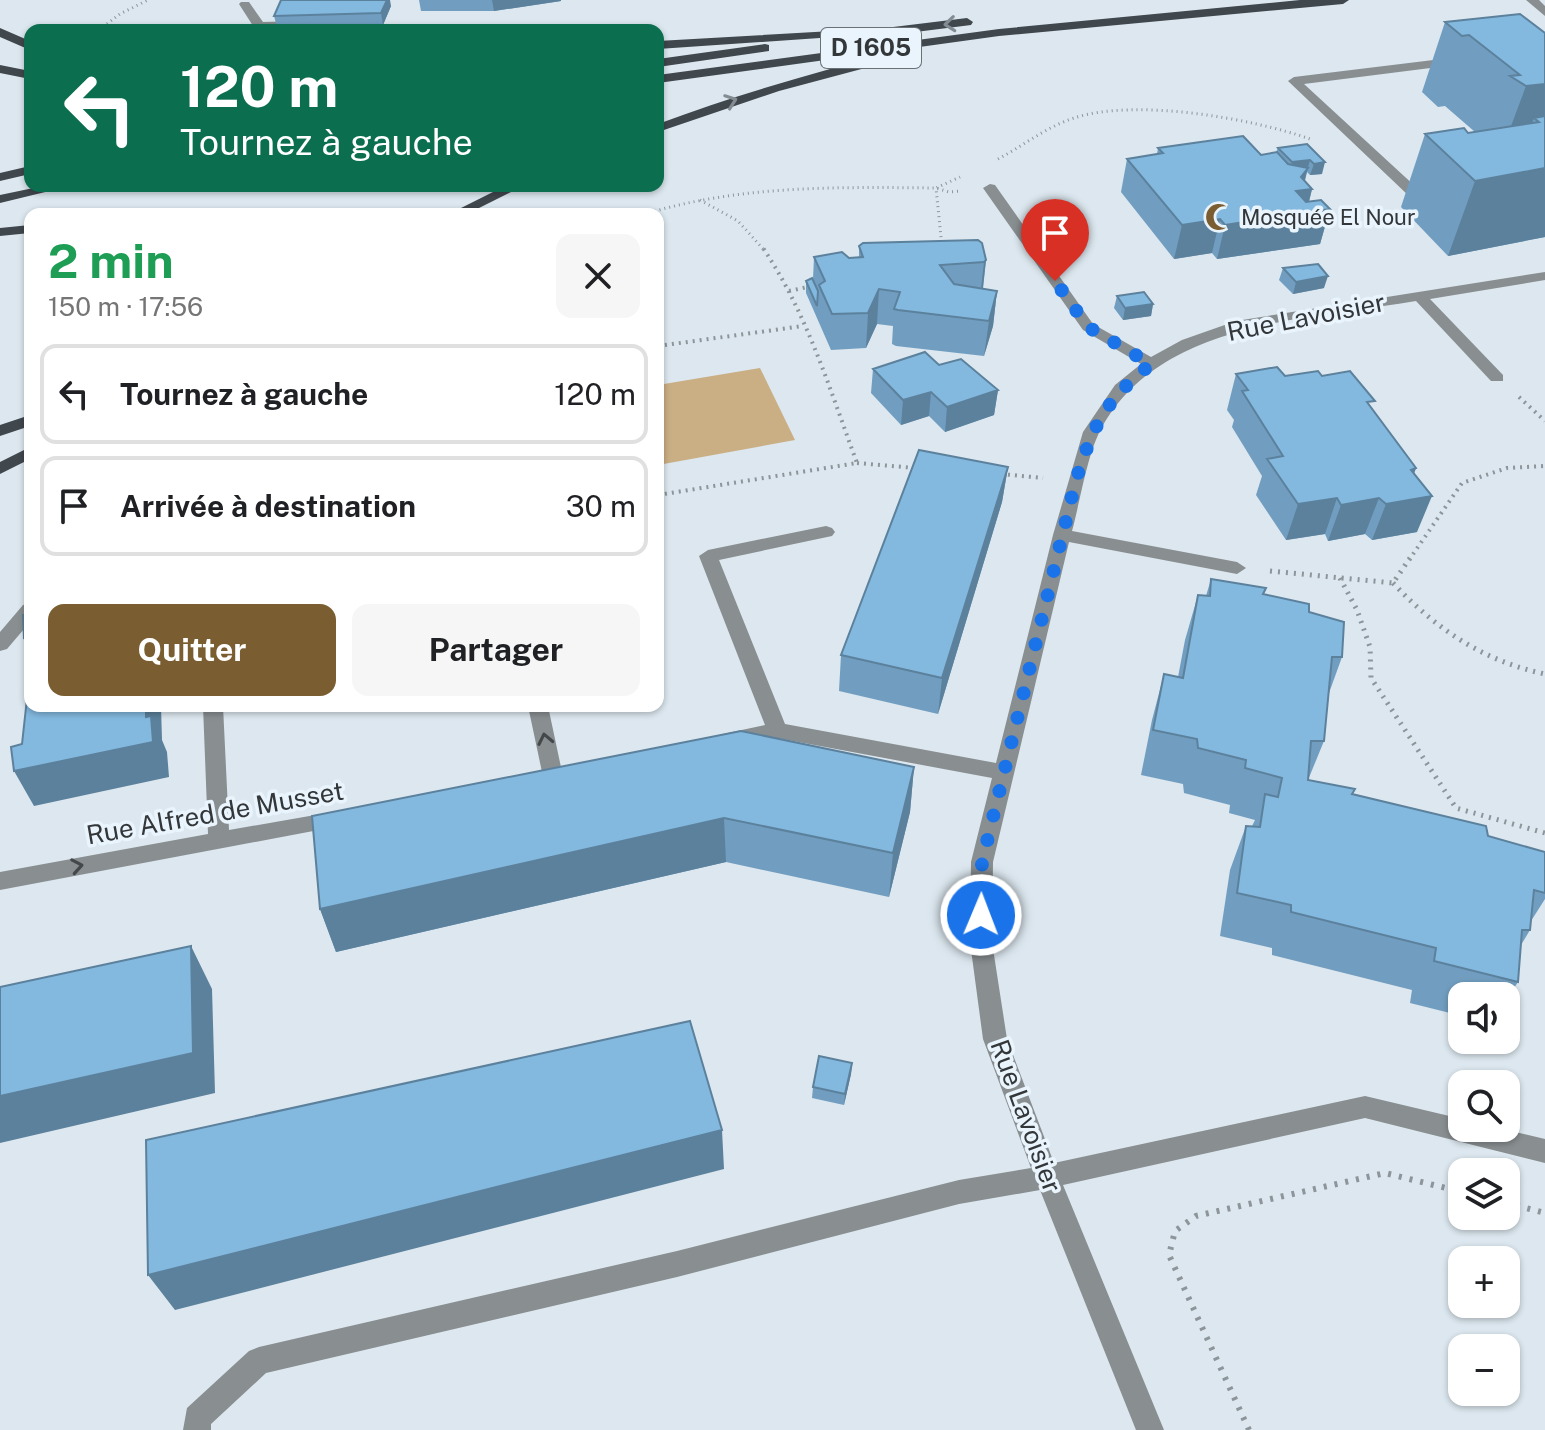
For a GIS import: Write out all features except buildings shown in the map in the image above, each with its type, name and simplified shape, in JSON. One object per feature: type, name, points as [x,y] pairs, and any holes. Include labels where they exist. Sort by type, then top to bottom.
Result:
[{"type":"main road","points":[[664,45],[916,28],[1223,0]]},
{"type":"main road","points":[[664,126],[742,96],[826,72],[922,51],[1085,22],[1343,0]]},
{"type":"main road","name":"D 1605","points":[[664,78],[791,57],[1085,22]]},
{"type":"main road","name":"D 1605","points":[[664,62],[916,28]]},
{"type":"main road","points":[[0,32],[24,43]]},
{"type":"main road","points":[[0,69],[24,74]]},
{"type":"main road","points":[[0,177],[24,171]]},
{"type":"main road","points":[[0,199],[34,192]]},
{"type":"main road","points":[[469,208],[503,192]]},
{"type":"main road","points":[[0,232],[24,230]]},
{"type":"main road","points":[[0,431],[24,422]]},
{"type":"main road","points":[[0,469],[24,455]]},
{"type":"street","points":[[1532,0],[1545,12]]},
{"type":"street","points":[[245,4],[258,24]]},
{"type":"street","points":[[1443,189],[1414,193],[1294,81],[1467,60]]},
{"type":"street","points":[[990,188],[1088,327],[1151,364]]},
{"type":"street","name":"Rue Lavoisier","points":[[1150,1430],[1047,1177],[995,1039],[981,942],[982,862],[1062,535],[1091,432],[1121,388],[1151,364],[1188,343],[1236,326],[1545,276]]},
{"type":"street","points":[[1419,296],[1497,378]]},
{"type":"street","points":[[777,730],[708,556],[826,532]]},
{"type":"street","points":[[1062,535],[1237,568]]},
{"type":"street","points":[[0,644],[24,617]]},
{"type":"street","points":[[213,712],[219,840]]},
{"type":"street","points":[[539,712],[552,772]]},
{"type":"street","points":[[702,744],[777,730],[1005,773]]},
{"type":"street","name":"Rue Alfred de Musset","points":[[0,881],[360,815]]},
{"type":"street","points":[[197,1430],[197,1418],[259,1361],[662,1267],[959,1192],[1047,1177],[1365,1107],[1545,1151]]},
{"type":"path","points":[[107,24],[148,0]]},
{"type":"path","points":[[990,163],[1077,117],[1118,110],[1262,123],[1313,141],[1352,136]]},
{"type":"path","points":[[936,188],[963,175]]},
{"type":"path","points":[[664,209],[700,200],[795,186],[936,188],[949,192],[990,188]]},
{"type":"path","points":[[936,188],[943,258]]},
{"type":"path","points":[[700,200],[739,221],[768,254],[789,291],[857,463]]},
{"type":"path","points":[[789,291],[821,284]]},
{"type":"path","points":[[664,345],[803,326]]},
{"type":"path","points":[[664,494],[857,463],[919,468]]},
{"type":"path","points":[[1393,583],[1462,483],[1507,468],[1545,466]]},
{"type":"path","points":[[998,474],[1076,480]]},
{"type":"path","points":[[1237,568],[1393,583],[1424,618],[1471,649],[1545,674]]},
{"type":"path","points":[[1340,578],[1357,610],[1370,647],[1371,678],[1456,808],[1545,833]]},
{"type":"path","points":[[1249,1430],[1169,1255],[1168,1240],[1177,1225],[1196,1216],[1385,1173],[1448,1189]]},
{"type":"path","points":[[1520,1207],[1545,1213]]},
{"type":"shaded area","points":[[760,368],[795,440],[664,464],[664,384]]},
{"type":"place","name":"Mosquée El Nour","points":[[1219,217]]},
{"type":"route","points":[[981,915],[982,862],[1076,480],[1091,432],[1104,410],[1121,388],[1151,364],[1088,327],[1055,281]]}]
